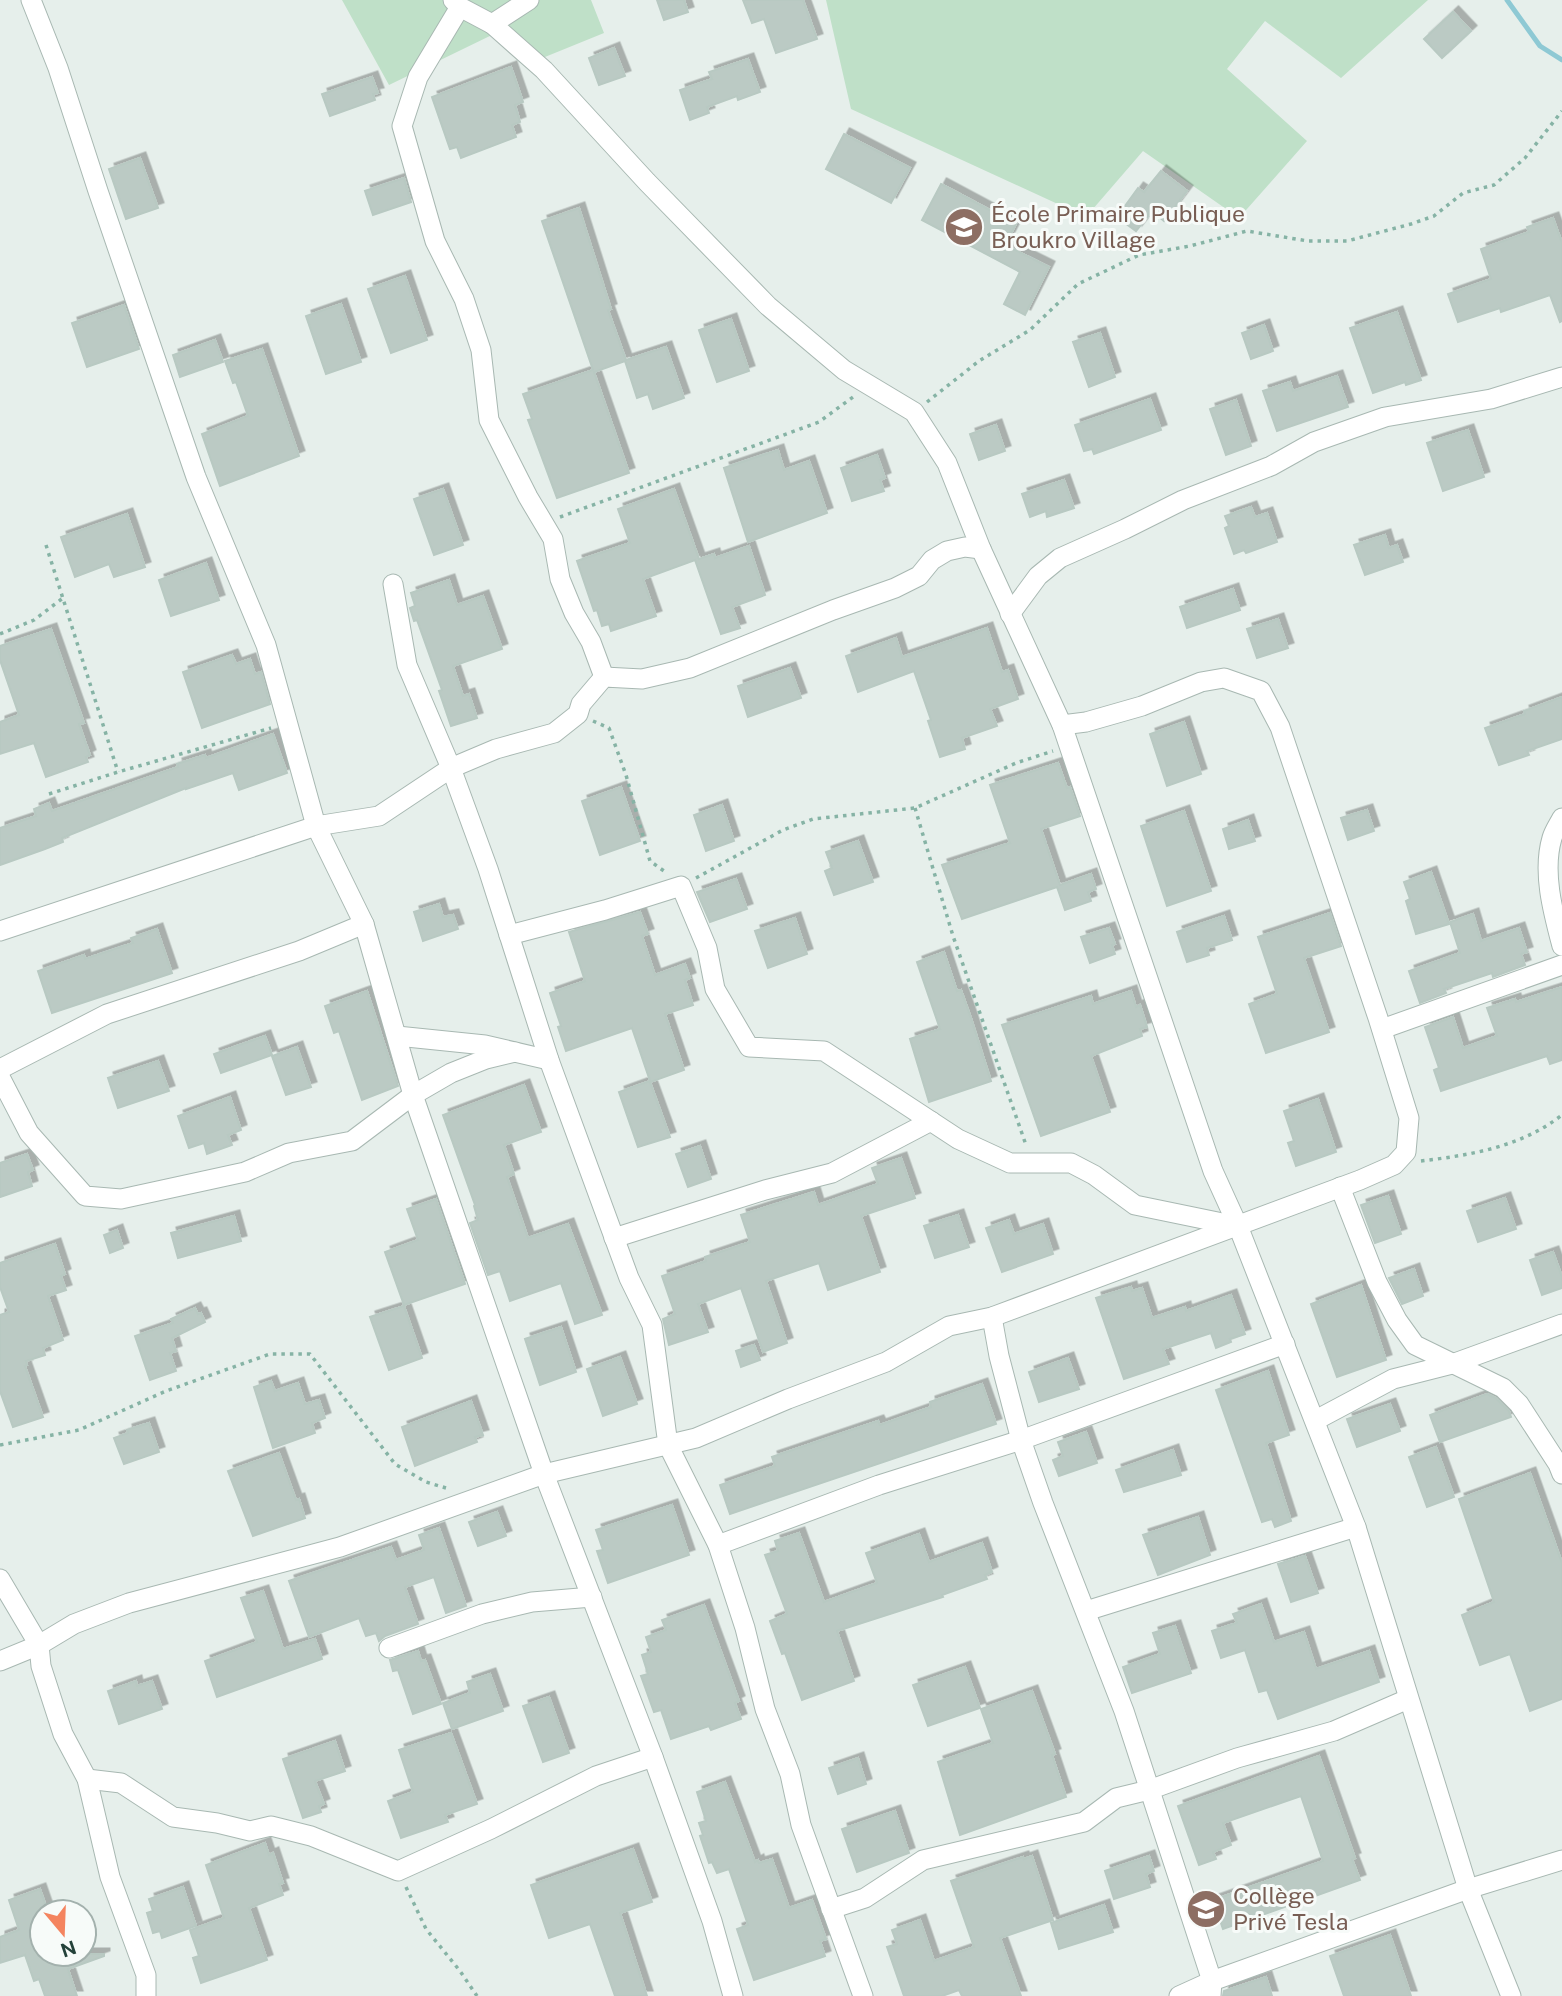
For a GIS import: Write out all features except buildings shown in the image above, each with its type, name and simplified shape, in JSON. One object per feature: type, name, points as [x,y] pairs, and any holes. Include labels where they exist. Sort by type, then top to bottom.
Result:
[{"type":"street","points":[[31,0],[58,68],[196,477],[266,645],[316,826],[363,924],[413,1095],[544,1474],[653,1757],[712,1921],[733,1996]]},
{"type":"street","points":[[492,24],[529,0]]},
{"type":"street","points":[[604,677],[591,642],[574,613],[560,579],[553,539],[489,420],[481,350],[464,299],[435,241],[401,126],[418,78],[456,4],[492,24],[544,70],[647,182],[768,306],[844,370],[914,412],[947,463],[1010,614],[1062,725],[1213,1171],[1316,1420],[1356,1527],[1468,1889],[1511,1996]]},
{"type":"street","points":[[1010,614],[1038,576],[1060,558],[1183,500],[1271,466],[1314,442],[1385,417],[1491,399],[1562,377]]},
{"type":"street","points":[[604,677],[642,679],[691,668],[833,610],[895,588],[919,576],[932,560],[947,551],[965,547],[982,549]]},
{"type":"street","points":[[393,584],[407,665],[451,768],[488,869],[549,1060],[629,1278],[652,1325],[668,1445],[718,1545],[746,1628],[765,1709],[790,1774],[802,1825],[863,1996]]},
{"type":"street","points":[[0,931],[316,826],[379,816],[451,768],[496,749],[554,733],[578,715],[581,705],[604,677]]},
{"type":"street","points":[[0,1661],[39,1645],[74,1625],[129,1603],[340,1547],[544,1474],[696,1438],[886,1362],[948,1325],[992,1318],[1340,1187],[1394,1164],[1406,1152],[1409,1118],[1382,1028],[1280,727],[1261,691],[1224,678],[1200,682],[1142,706],[1086,722],[1062,725]]},
{"type":"street","points":[[1562,818],[1552,838],[1550,865],[1551,904],[1562,946]]},
{"type":"street","points":[[509,935],[605,910],[681,886],[707,948],[715,989],[749,1047],[824,1051],[958,1139],[1010,1163],[1071,1163],[1094,1175],[1135,1205],[1238,1226]]},
{"type":"street","points":[[0,1069],[107,1014],[299,951],[363,924]]},
{"type":"street","points":[[1382,1028],[1562,965]]},
{"type":"street","points":[[397,1036],[485,1045],[549,1060]]},
{"type":"street","points":[[0,1077],[29,1133],[85,1196],[121,1199],[246,1172],[289,1153],[352,1141],[413,1095],[451,1073],[486,1059],[515,1052]]},
{"type":"street","points":[[614,1238],[765,1190],[832,1173],[931,1121]]},
{"type":"street","points":[[1340,1187],[1377,1282],[1397,1320],[1415,1345],[1493,1382],[1519,1404],[1559,1464],[1562,1474]]},
{"type":"street","points":[[992,1318],[1021,1440],[1124,1711],[1211,1989]]},
{"type":"street","points":[[1316,1420],[1393,1379],[1452,1364],[1562,1324]]},
{"type":"street","points":[[718,1545],[879,1485],[1021,1440],[1285,1344]]},
{"type":"street","points":[[1086,1611],[1356,1527]]},
{"type":"street","points":[[0,1579],[39,1645],[41,1666],[59,1724],[87,1779],[110,1877],[146,1975],[146,1996]]},
{"type":"street","points":[[389,1648],[482,1614],[532,1602],[592,1597]]},
{"type":"street","points":[[831,1909],[865,1898],[923,1860],[1084,1822],[1116,1798],[1149,1790],[1237,1758],[1334,1731],[1408,1699]]},
{"type":"street","points":[[87,1779],[121,1783],[173,1817],[250,1831],[271,1826],[311,1836],[398,1871],[491,1829],[596,1776],[653,1757]]},
{"type":"street","points":[[1179,1996],[1211,1989],[1468,1889],[1562,1860]]},
{"type":"path","points":[[914,412],[979,361],[1030,330],[1078,284],[1139,255],[1190,246],[1247,231],[1308,241],[1347,241],[1434,216],[1463,193],[1493,185],[1525,158],[1562,111]]},
{"type":"path","points":[[545,526],[566,514],[819,422],[868,385]]},
{"type":"path","points":[[46,545],[118,772]]},
{"type":"path","points":[[0,634],[34,620],[63,598]]},
{"type":"path","points":[[578,715],[608,728],[626,775],[650,861],[681,886],[783,830],[813,819],[915,808],[1016,763],[1069,746]]},
{"type":"path","points":[[49,794],[287,724]]},
{"type":"path","points":[[915,808],[953,936],[1033,1164]]},
{"type":"path","points":[[1394,1164],[1464,1156],[1514,1142],[1562,1115]]},
{"type":"path","points":[[0,1445],[79,1430],[166,1391],[270,1354],[310,1354],[395,1464],[426,1482],[478,1497]]},
{"type":"path","points":[[398,1871],[426,1929],[477,1996]]},
{"type":"green space","points":[[342,0],[591,0],[604,33],[540,59],[496,33],[389,85]]},
{"type":"green space","points":[[826,0],[1428,0],[1341,78],[1265,21],[1227,69],[1307,141],[1239,218],[1143,151],[1086,217],[851,109]]},
{"type":"waterway","points":[[1507,0],[1540,46],[1562,60]]},
{"type":"place","name":"École Primaire Publique Broukro Village","points":[[964,227]]},
{"type":"place","name":"Collège Privé Tesla","points":[[1206,1909]]}]
